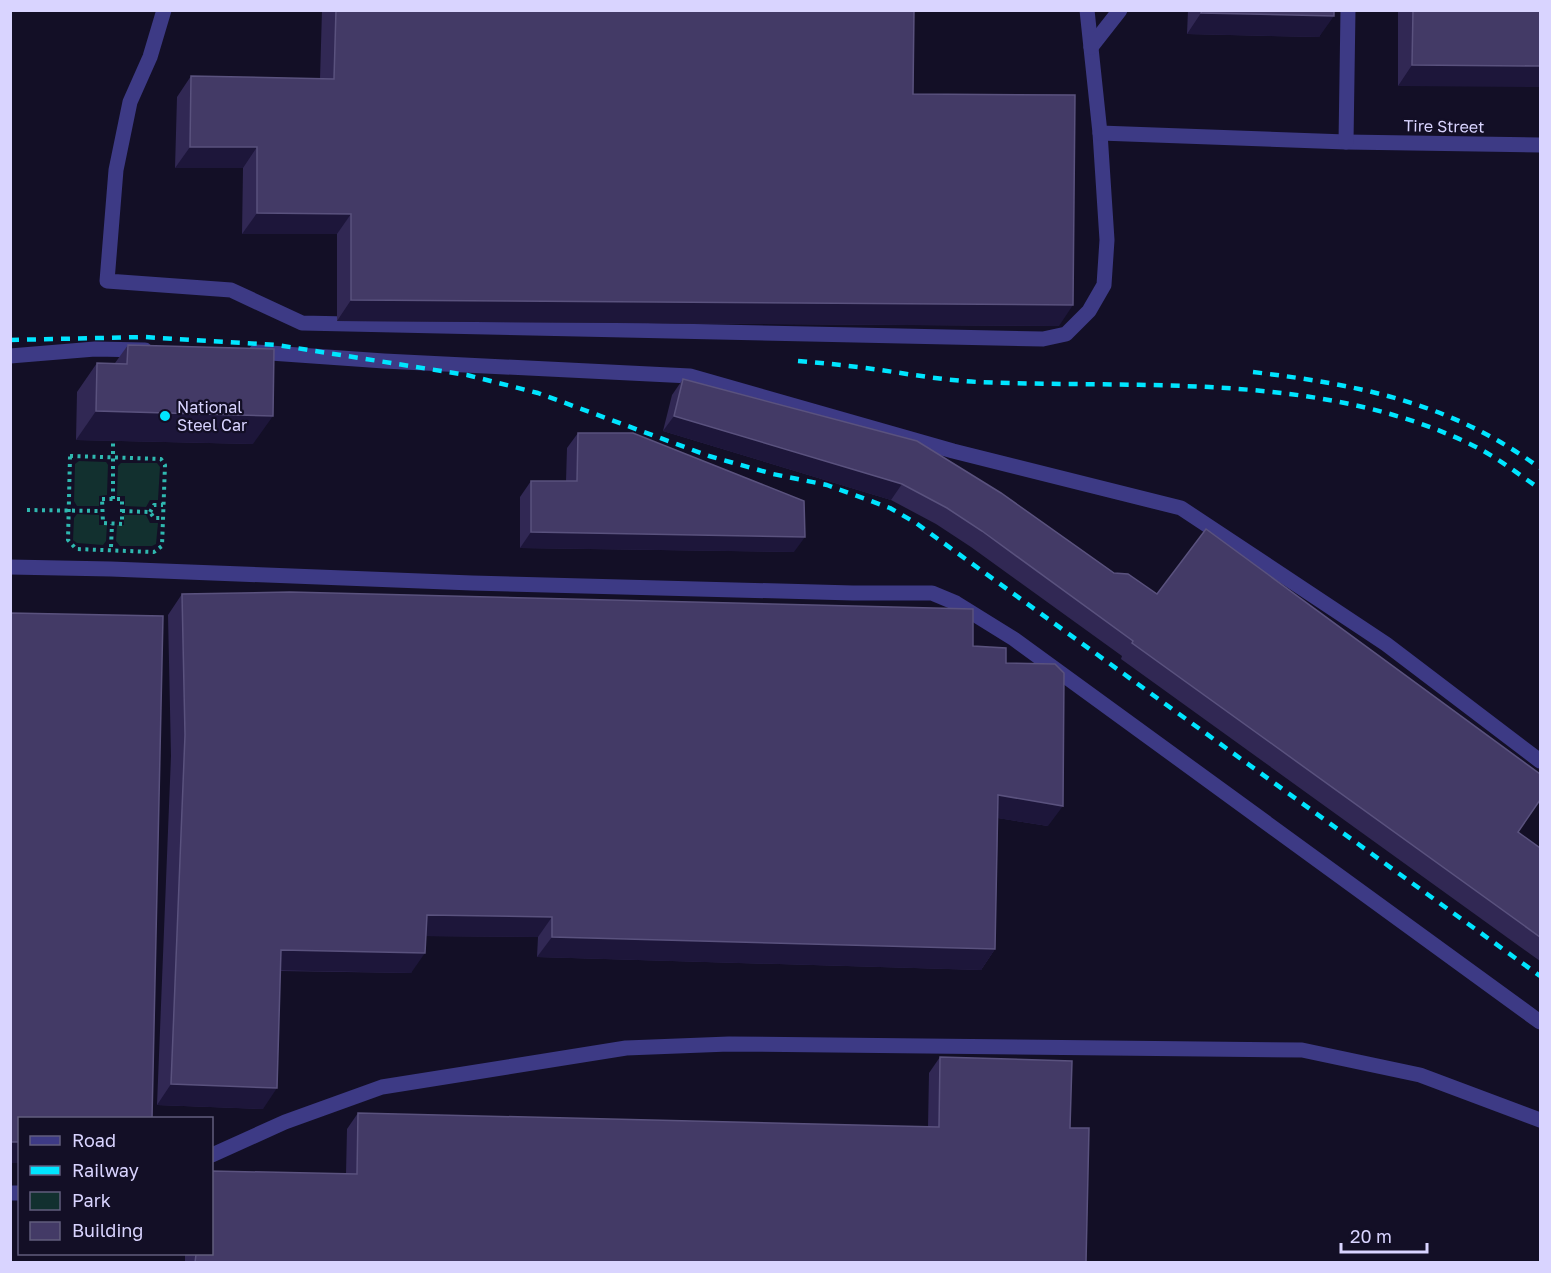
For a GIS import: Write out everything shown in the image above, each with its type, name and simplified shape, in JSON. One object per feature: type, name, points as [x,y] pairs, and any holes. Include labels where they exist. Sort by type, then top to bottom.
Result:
[{"type":"street","points":[[164,10],[150,57],[130,102],[116,170],[107,281],[231,290],[302,323],[1032,339],[1066,334],[1089,312],[1104,285],[1107,240],[1100,133],[1087,10]]},
{"type":"street","points":[[1090,47],[1120,10]]},
{"type":"street","points":[[1346,142],[1348,10]]},
{"type":"street","name":"Tire Street","points":[[1100,133],[1346,142],[1540,145]]},
{"type":"street","points":[[10,356],[95,349],[163,350]]},
{"type":"street","points":[[243,352],[277,352],[406,362],[690,376],[953,451],[1180,508],[1386,644],[1540,761]]},
{"type":"street","points":[[10,567],[558,585],[933,593],[956,603],[1014,639],[1540,1022]]},
{"type":"street","points":[[213,1155],[285,1122],[382,1087],[626,1048],[729,1044],[1302,1050],[1420,1075],[1540,1120]]},
{"type":"path","points":[[113,441],[113,499]]},
{"type":"path","points":[[70,456],[161,459],[165,465],[164,505],[162,546],[154,552],[76,549],[69,540],[70,456]]},
{"type":"path","points":[[102,499],[113,499],[122,499],[122,524],[103,523],[102,499]]},
{"type":"path","points":[[150,512],[154,505],[164,505]]},
{"type":"path","points":[[27,510],[102,511]]},
{"type":"path","points":[[122,511],[150,512]]},
{"type":"path","points":[[150,512],[154,518],[163,518]]},
{"type":"green space","points":[[79,461],[106,462],[108,465],[107,495],[99,496],[99,506],[77,506],[74,501],[75,464]]},
{"type":"green space","points":[[121,463],[157,463],[160,467],[158,500],[150,500],[146,507],[125,506],[125,496],[117,496],[118,466]]},
{"type":"green space","points":[[77,514],[99,515],[99,525],[107,525],[106,541],[103,545],[77,543],[73,540],[74,518]]},
{"type":"green space","points":[[124,515],[146,515],[150,523],[158,523],[156,544],[120,546],[116,541],[117,525],[124,525]]},
{"type":"building","points":[[336,10],[914,10],[913,94],[1075,95],[1073,305],[351,300],[351,214],[257,213],[257,147],[190,147],[191,76],[334,79]]},
{"type":"building","points":[[1202,10],[1334,10],[1334,16],[1201,13]]},
{"type":"building","points":[[1413,10],[1540,10],[1540,66],[1412,65]]},
{"type":"building","points":[[128,345],[274,349],[273,416],[96,411],[97,363],[127,364]]},
{"type":"building","points":[[683,379],[917,441],[1001,493],[1114,573],[1128,574],[1157,594],[1206,529],[1540,774],[1540,800],[1518,832],[1540,848],[1540,937],[1132,643],[1133,641],[982,531],[947,508],[902,484],[674,416]]},
{"type":"building","points":[[578,433],[633,433],[804,501],[805,537],[531,532],[531,481],[577,481]]},
{"type":"building","points":[[290,592],[973,609],[973,646],[1006,648],[1006,663],[1055,664],[1064,673],[1063,806],[998,795],[995,949],[552,937],[552,917],[427,915],[425,953],[281,950],[277,1088],[171,1084],[185,735],[182,594]]},
{"type":"building","points":[[10,613],[163,616],[152,1117],[18,1117],[18,1142],[10,1142]]},
{"type":"building","points":[[940,1057],[1072,1061],[1070,1128],[1089,1128],[1086,1263],[195,1263],[196,1255],[213,1255],[213,1171],[357,1174],[358,1113],[939,1127]]},
{"type":"railway","points":[[10,340],[144,337],[277,345],[467,375],[538,393],[709,456],[773,474],[827,485],[890,508],[916,523],[1540,976]]},
{"type":"railway","points":[[798,361],[964,381],[1227,388],[1289,394],[1350,404],[1410,420],[1468,443],[1540,489]]},
{"type":"railway","points":[[1253,372],[1331,383],[1404,400],[1473,427],[1540,468]]},
{"type":"place","name":"National Steel Car","points":[[165,416]]}]
